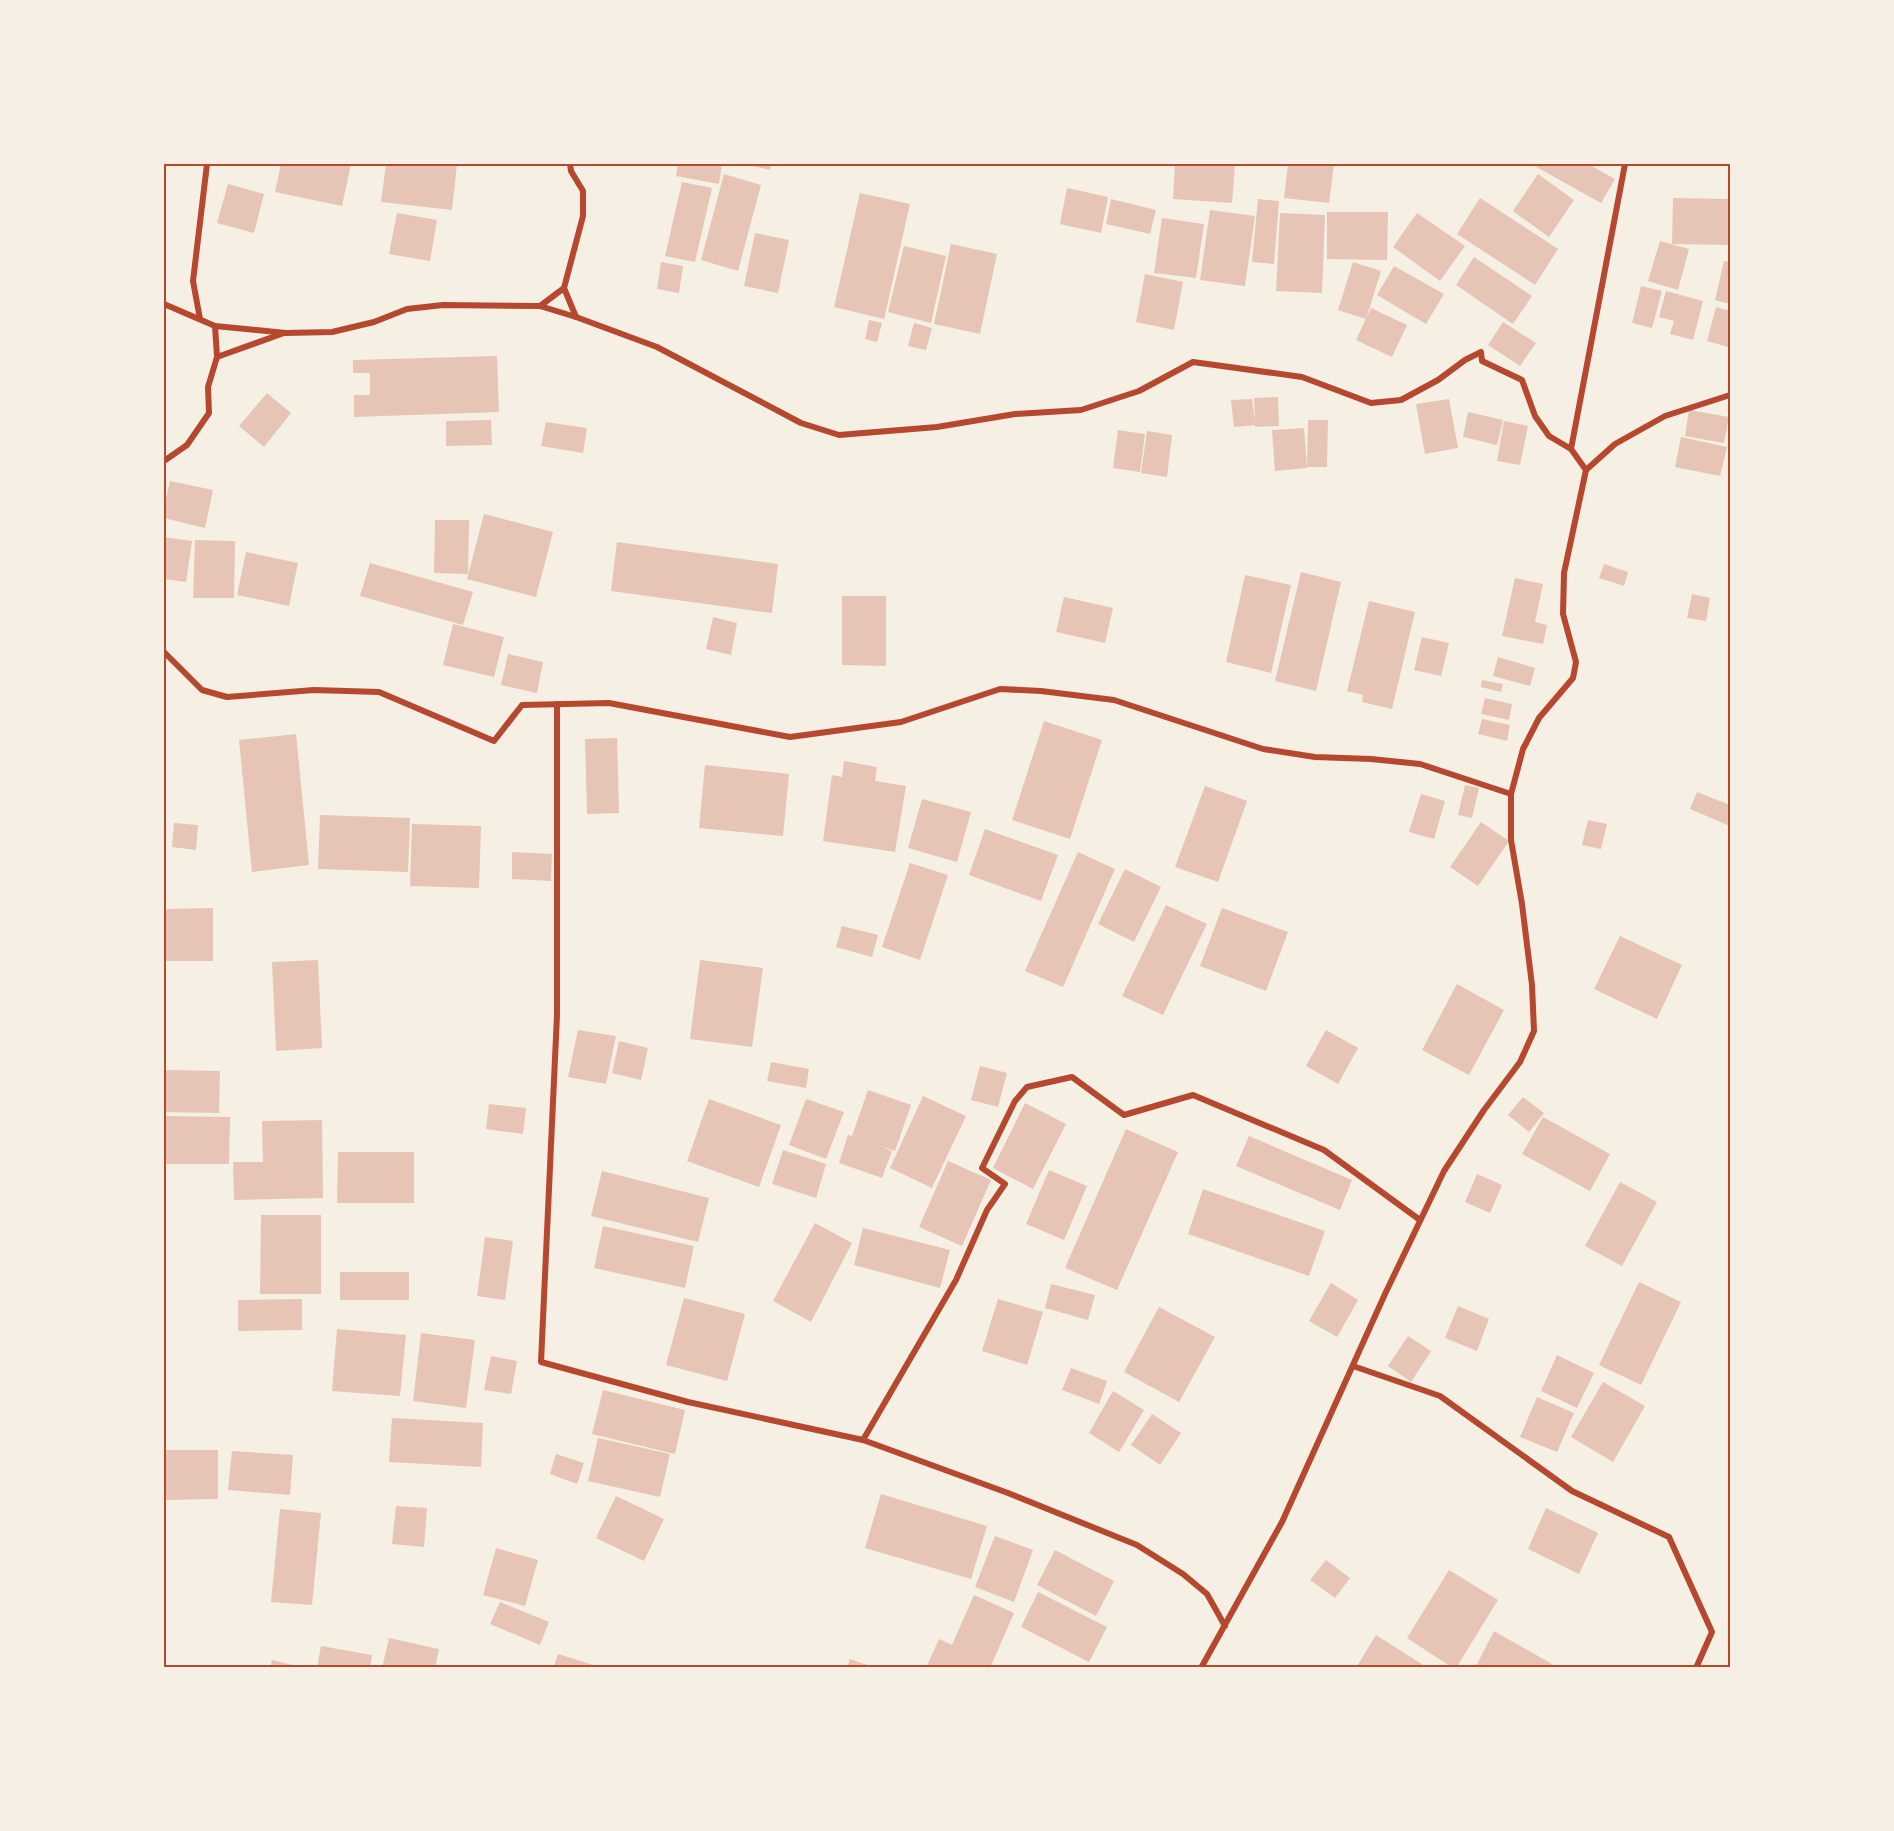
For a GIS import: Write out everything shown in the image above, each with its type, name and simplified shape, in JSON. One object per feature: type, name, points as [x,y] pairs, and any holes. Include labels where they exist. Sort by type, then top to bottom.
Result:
[{"type":"street","points":[[200,319],[193,281],[207,164]]},
{"type":"street","points":[[570,164],[571,171],[583,191],[583,216],[564,288],[576,317]]},
{"type":"street","points":[[1571,449],[1625,164]]},
{"type":"street","points":[[540,306],[564,288]]},
{"type":"street","points":[[164,304],[215,326],[286,333],[332,332],[374,322],[407,309],[443,305],[540,306],[657,347],[801,423],[839,435],[937,427],[1015,414],[1081,410],[1139,391],[1192,362],[1302,377],[1371,403],[1401,400],[1438,380],[1465,360],[1481,352],[1482,361],[1521,380],[1535,416],[1549,436],[1571,449],[1586,470]]},
{"type":"street","points":[[164,461],[187,445],[208,413],[208,387],[217,357],[215,326]]},
{"type":"street","points":[[217,357],[286,333]]},
{"type":"street","points":[[1201,1668],[1282,1522],[1443,1171],[1520,1062],[1534,1030],[1532,985],[1511,840],[1511,794],[1523,749],[1539,718],[1573,678],[1576,670],[1576,662],[1563,614],[1564,573],[1586,470],[1615,444],[1665,416],[1731,395]]},
{"type":"street","points":[[164,652],[202,690],[227,697],[314,690],[379,693],[494,741],[522,705],[609,703],[790,737],[901,722],[1000,689],[1041,691],[1114,700],[1263,750],[1315,758],[1371,759],[1420,764],[1511,794]]},
{"type":"street","points":[[557,704],[557,1015],[541,1362],[688,1402],[864,1440],[1008,1493],[1137,1545],[1184,1574],[1208,1594],[1225,1626]]},
{"type":"street","points":[[864,1440],[956,1280],[987,1210],[1005,1184],[982,1168],[1015,1101],[1027,1087],[1072,1077],[1124,1115],[1193,1095],[1324,1150],[1420,1220]]},
{"type":"street","points":[[1353,1366],[1440,1396],[1572,1491],[1669,1537],[1712,1632],[1696,1668]]},
{"type":"building","points":[[281,164],[351,164],[342,206],[275,192]]},
{"type":"building","points":[[386,164],[457,164],[452,210],[381,202]]},
{"type":"building","points":[[678,164],[722,164],[719,184],[676,176]]},
{"type":"building","points":[[744,164],[771,164],[770,170]]},
{"type":"building","points":[[1175,164],[1235,164],[1232,203],[1173,199]]},
{"type":"building","points":[[1288,164],[1334,164],[1329,203],[1284,198]]},
{"type":"building","points":[[1531,164],[1588,164],[1615,179],[1601,203]]},
{"type":"building","points":[[724,174],[761,185],[738,271],[701,260]]},
{"type":"building","points":[[1538,174],[1574,200],[1549,237],[1513,211]]},
{"type":"building","points":[[682,182],[712,188],[695,262],[665,256]]},
{"type":"building","points":[[228,184],[264,194],[254,233],[217,223]]},
{"type":"building","points":[[1067,188],[1108,197],[1101,233],[1060,224]]},
{"type":"building","points":[[860,193],[910,204],[884,319],[834,307]]},
{"type":"building","points":[[1480,198],[1558,249],[1535,285],[1457,234]]},
{"type":"building","points":[[1673,198],[1730,199],[1730,245],[1672,244]]},
{"type":"building","points":[[1111,199],[1156,210],[1150,234],[1106,224]]},
{"type":"building","points":[[1258,199],[1279,201],[1274,264],[1252,262]]},
{"type":"building","points":[[1210,210],[1255,216],[1245,286],[1200,280]]},
{"type":"building","points":[[1327,212],[1388,212],[1387,260],[1327,259]]},
{"type":"building","points":[[397,213],[437,220],[430,261],[389,254]]},
{"type":"building","points":[[1280,213],[1325,215],[1322,293],[1276,291]]},
{"type":"building","points":[[1417,213],[1465,246],[1440,281],[1393,247]]},
{"type":"building","points":[[1162,218],[1204,224],[1196,278],[1154,273]]},
{"type":"building","points":[[755,233],[789,240],[778,293],[744,286]]},
{"type":"building","points":[[1660,241],[1689,249],[1678,290],[1648,281]]},
{"type":"building","points":[[951,244],[997,254],[980,334],[934,324]]},
{"type":"building","points":[[904,246],[946,256],[931,323],[888,312]]},
{"type":"building","points":[[1474,257],[1532,296],[1513,324],[1456,285]]},
{"type":"building","points":[[1724,261],[1730,262],[1730,304],[1715,300]]},
{"type":"building","points":[[661,262],[683,266],[679,293],[657,289]]},
{"type":"building","points":[[1353,262],[1381,271],[1366,319],[1338,310]]},
{"type":"building","points":[[1394,266],[1444,294],[1426,324],[1377,295]]},
{"type":"building","points":[[1145,274],[1183,282],[1174,330],[1136,322]]},
{"type":"building","points":[[1641,286],[1662,291],[1652,328],[1632,323]]},
{"type":"building","points":[[1666,291],[1703,301],[1693,340],[1670,334],[1674,321],[1659,317]]},
{"type":"building","points":[[1716,307],[1730,311],[1728,347],[1707,341]]},
{"type":"building","points":[[1371,308],[1407,325],[1392,357],[1356,340]]},
{"type":"building","points":[[869,320],[882,323],[877,342],[865,339]]},
{"type":"building","points":[[1503,322],[1536,343],[1520,366],[1488,345]]},
{"type":"building","points":[[914,323],[932,328],[926,350],[908,346]]},
{"type":"building","points":[[497,356],[499,412],[354,417],[354,395],[370,395],[370,373],[353,373],[353,360]]},
{"type":"building","points":[[267,393],[291,413],[264,447],[239,426]]},
{"type":"building","points":[[1278,397],[1279,426],[1234,427],[1231,400],[1252,399],[1255,421],[1254,398]]},
{"type":"building","points":[[1449,399],[1458,448],[1425,454],[1416,404]]},
{"type":"building","points":[[1689,410],[1729,417],[1724,443],[1685,436]]},
{"type":"building","points":[[1468,412],[1503,420],[1497,445],[1463,437]]},
{"type":"building","points":[[491,420],[492,445],[446,446],[446,421]]},
{"type":"building","points":[[1308,420],[1328,420],[1327,467],[1307,467]]},
{"type":"building","points":[[1504,421],[1528,426],[1520,465],[1497,461]]},
{"type":"building","points":[[546,422],[587,428],[583,453],[541,446]]},
{"type":"building","points":[[1304,428],[1307,468],[1275,471],[1272,430]]},
{"type":"building","points":[[1118,430],[1145,434],[1140,472],[1113,468]]},
{"type":"building","points":[[1147,431],[1172,435],[1167,477],[1141,473]]},
{"type":"building","points":[[1681,437],[1727,447],[1720,476],[1675,467]]},
{"type":"building","points":[[170,481],[213,490],[205,528],[164,518]]},
{"type":"building","points":[[484,514],[553,532],[536,597],[467,579]]},
{"type":"building","points":[[435,520],[469,520],[468,574],[434,573]]},
{"type":"building","points":[[164,537],[192,541],[186,582],[164,579]]},
{"type":"building","points":[[195,540],[235,541],[234,598],[193,598]]},
{"type":"building","points":[[617,542],[778,564],[772,613],[611,591]]},
{"type":"building","points":[[246,552],[298,563],[289,606],[237,595]]},
{"type":"building","points":[[370,563],[473,592],[463,625],[360,596]]},
{"type":"building","points":[[1604,564],[1628,572],[1624,586],[1599,578]]},
{"type":"building","points":[[1301,572],[1341,582],[1316,691],[1275,681]]},
{"type":"building","points":[[1245,575],[1291,585],[1271,673],[1226,662]]},
{"type":"building","points":[[1515,578],[1543,584],[1535,622],[1547,625],[1543,644],[1502,636]]},
{"type":"building","points":[[1692,594],[1710,598],[1706,621],[1687,618]]},
{"type":"building","points":[[842,596],[886,596],[886,666],[842,665]]},
{"type":"building","points":[[1064,597],[1113,608],[1105,643],[1056,632]]},
{"type":"building","points":[[1369,601],[1415,612],[1392,709],[1362,702],[1363,695],[1347,691]]},
{"type":"building","points":[[713,617],[737,623],[731,655],[706,649]]},
{"type":"building","points":[[453,624],[504,637],[494,677],[443,665]]},
{"type":"building","points":[[1422,637],[1449,643],[1441,676],[1414,670]]},
{"type":"building","points":[[508,654],[543,662],[537,693],[501,685]]},
{"type":"building","points":[[1498,657],[1535,668],[1530,686],[1493,676]]},
{"type":"building","points":[[1482,680],[1503,684],[1501,692],[1481,687]]},
{"type":"building","points":[[1485,698],[1512,704],[1509,720],[1481,714]]},
{"type":"building","points":[[1482,719],[1510,725],[1507,741],[1478,734]]},
{"type":"building","points":[[1044,721],[1102,740],[1070,839],[1012,820]]},
{"type":"building","points":[[296,734],[309,865],[252,872],[239,740]]},
{"type":"building","points":[[617,738],[619,813],[587,814],[585,739]]},
{"type":"building","points":[[844,761],[877,767],[875,781],[906,786],[895,852],[823,841],[832,775],[842,777]]},
{"type":"building","points":[[705,765],[789,774],[783,836],[699,828]]},
{"type":"building","points":[[1465,785],[1479,788],[1472,818],[1458,815]]},
{"type":"building","points":[[1205,786],[1247,801],[1218,882],[1175,867]]},
{"type":"building","points":[[1697,792],[1730,805],[1730,826],[1690,809]]},
{"type":"building","points":[[1421,794],[1445,801],[1434,839],[1409,832]]},
{"type":"building","points":[[922,799],[971,812],[957,862],[908,848]]},
{"type":"building","points":[[320,815],[410,818],[408,872],[318,869]]},
{"type":"building","points":[[1588,820],[1607,824],[1601,849],[1582,845]]},
{"type":"building","points":[[1481,822],[1509,841],[1478,886],[1450,867]]},
{"type":"building","points":[[174,823],[198,825],[196,850],[172,847]]},
{"type":"building","points":[[412,824],[481,826],[479,888],[410,886]]},
{"type":"building","points":[[985,829],[1058,855],[1041,901],[969,875]]},
{"type":"building","points":[[512,852],[552,854],[551,881],[512,879]]},
{"type":"building","points":[[1078,852],[1115,869],[1063,987],[1025,971]]},
{"type":"building","points":[[910,863],[948,875],[920,960],[882,947]]},
{"type":"building","points":[[1125,869],[1161,887],[1134,942],[1098,924]]},
{"type":"building","points":[[1166,905],[1207,924],[1163,1015],[1122,996]]},
{"type":"building","points":[[213,908],[213,961],[164,961],[164,909]]},
{"type":"building","points":[[1222,908],[1288,932],[1266,991],[1200,966]]},
{"type":"building","points":[[842,926],[878,935],[872,957],[836,947]]},
{"type":"building","points":[[1620,936],[1682,965],[1657,1019],[1594,989]]},
{"type":"building","points":[[318,960],[322,1048],[276,1051],[272,962]]},
{"type":"building","points":[[700,960],[763,968],[752,1047],[690,1039]]},
{"type":"building","points":[[1457,984],[1504,1010],[1469,1075],[1422,1050]]},
{"type":"building","points":[[578,1030],[616,1036],[606,1084],[568,1077]]},
{"type":"building","points":[[1326,1030],[1358,1048],[1338,1084],[1306,1066]]},
{"type":"building","points":[[619,1041],[648,1048],[641,1080],[612,1073]]},
{"type":"building","points":[[771,1062],[809,1069],[806,1088],[767,1081]]},
{"type":"building","points":[[980,1066],[1007,1073],[998,1107],[971,1100]]},
{"type":"building","points":[[164,1070],[220,1071],[219,1113],[164,1112]]},
{"type":"building","points":[[868,1090],[911,1105],[895,1151],[878,1145],[892,1151],[882,1178],[839,1163],[848,1135],[852,1136]]},
{"type":"building","points":[[923,1096],[966,1116],[932,1188],[890,1168]]},
{"type":"building","points":[[1523,1097],[1544,1113],[1529,1132],[1508,1115]]},
{"type":"building","points":[[709,1099],[781,1125],[759,1187],[687,1161]]},
{"type":"building","points":[[806,1099],[844,1112],[826,1159],[789,1145]]},
{"type":"building","points":[[1025,1103],[1066,1124],[1033,1189],[993,1168]]},
{"type":"building","points":[[489,1104],[526,1108],[523,1134],[486,1129]]},
{"type":"building","points":[[164,1116],[230,1117],[229,1164],[164,1164]]},
{"type":"building","points":[[1543,1117],[1610,1154],[1590,1191],[1522,1154]]},
{"type":"building","points":[[322,1120],[323,1198],[234,1200],[233,1162],[263,1162],[262,1121]]},
{"type":"building","points":[[1126,1129],[1178,1152],[1117,1290],[1065,1268]]},
{"type":"building","points":[[1249,1136],[1352,1180],[1340,1210],[1236,1166]]},
{"type":"building","points":[[783,1150],[826,1164],[816,1198],[772,1184]]},
{"type":"building","points":[[338,1152],[414,1152],[414,1203],[337,1203]]},
{"type":"building","points":[[948,1161],[991,1180],[962,1246],[919,1227]]},
{"type":"building","points":[[1049,1170],[1087,1186],[1064,1240],[1026,1224]]},
{"type":"building","points":[[602,1171],[709,1198],[698,1242],[591,1216]]},
{"type":"building","points":[[1477,1174],[1502,1185],[1490,1213],[1465,1202]]},
{"type":"building","points":[[1620,1182],[1657,1202],[1622,1266],[1585,1246]]},
{"type":"building","points":[[1203,1189],[1325,1231],[1309,1276],[1188,1234]]},
{"type":"building","points":[[261,1215],[321,1215],[321,1294],[260,1294]]},
{"type":"building","points":[[815,1223],[852,1243],[811,1322],[773,1301]]},
{"type":"building","points":[[603,1226],[694,1246],[685,1288],[594,1268]]},
{"type":"building","points":[[863,1228],[950,1250],[940,1288],[854,1265]]},
{"type":"building","points":[[485,1237],[513,1241],[505,1300],[477,1296]]},
{"type":"building","points":[[340,1272],[409,1272],[409,1300],[340,1300]]},
{"type":"building","points":[[1639,1282],[1681,1302],[1641,1385],[1599,1365]]},
{"type":"building","points":[[1331,1283],[1358,1300],[1337,1337],[1309,1321]]},
{"type":"building","points":[[1051,1284],[1095,1295],[1088,1320],[1045,1308]]},
{"type":"building","points":[[684,1298],[745,1314],[727,1381],[666,1365]]},
{"type":"building","points":[[302,1299],[302,1330],[238,1331],[238,1300]]},
{"type":"building","points":[[998,1299],[1043,1312],[1027,1365],[982,1351]]},
{"type":"building","points":[[1458,1306],[1489,1319],[1477,1351],[1445,1338]]},
{"type":"building","points":[[1159,1307],[1215,1337],[1179,1402],[1124,1372]]},
{"type":"building","points":[[337,1329],[406,1335],[400,1396],[332,1391]]},
{"type":"building","points":[[421,1333],[475,1340],[466,1408],[413,1401]]},
{"type":"building","points":[[1408,1336],[1431,1351],[1411,1382],[1388,1366]]},
{"type":"building","points":[[1557,1355],[1594,1373],[1577,1408],[1541,1391]]},
{"type":"building","points":[[491,1356],[517,1361],[511,1394],[484,1390]]},
{"type":"building","points":[[1071,1368],[1107,1381],[1099,1404],[1062,1390]]},
{"type":"building","points":[[1603,1382],[1645,1406],[1613,1462],[1571,1437]]},
{"type":"building","points":[[603,1390],[685,1410],[675,1454],[592,1434]]},
{"type":"building","points":[[1113,1391],[1144,1410],[1119,1452],[1089,1433]]},
{"type":"building","points":[[1537,1397],[1574,1413],[1557,1452],[1520,1437]]},
{"type":"building","points":[[1152,1414],[1181,1433],[1160,1465],[1131,1445]]},
{"type":"building","points":[[392,1418],[483,1423],[481,1467],[389,1462]]},
{"type":"building","points":[[598,1438],[670,1454],[660,1497],[588,1481]]},
{"type":"building","points":[[164,1450],[218,1450],[218,1499],[164,1500]]},
{"type":"building","points":[[232,1451],[293,1455],[290,1495],[228,1490]]},
{"type":"building","points":[[556,1454],[584,1463],[577,1484],[550,1474]]},
{"type":"building","points":[[881,1494],[987,1526],[971,1579],[865,1548]]},
{"type":"building","points":[[616,1496],[664,1519],[644,1561],[596,1538]]},
{"type":"building","points":[[396,1506],[427,1508],[424,1547],[392,1544]]},
{"type":"building","points":[[1546,1508],[1598,1533],[1579,1574],[1528,1549]]},
{"type":"building","points":[[280,1509],[321,1513],[312,1605],[271,1602]]},
{"type":"building","points":[[995,1536],[1033,1550],[1014,1602],[975,1587]]},
{"type":"building","points":[[496,1548],[538,1560],[525,1606],[483,1595]]},
{"type":"building","points":[[1055,1550],[1114,1581],[1096,1616],[1037,1585]]},
{"type":"building","points":[[1326,1560],[1350,1578],[1335,1598],[1310,1580]]},
{"type":"building","points":[[1449,1570],[1498,1600],[1456,1668],[1407,1638]]},
{"type":"building","points":[[1038,1592],[1107,1627],[1089,1662],[1021,1627]]},
{"type":"building","points":[[974,1595],[1014,1613],[990,1668],[926,1668],[939,1639],[952,1645]]},
{"type":"building","points":[[500,1602],[549,1622],[540,1645],[490,1624]]},
{"type":"building","points":[[1494,1631],[1559,1668],[1475,1668]]},
{"type":"building","points":[[1376,1635],[1428,1668],[1356,1668]]},
{"type":"building","points":[[389,1638],[439,1649],[435,1668],[382,1668]]},
{"type":"building","points":[[321,1646],[372,1655],[370,1668],[317,1668]]},
{"type":"building","points":[[558,1654],[600,1667],[600,1668],[553,1668]]},
{"type":"building","points":[[850,1659],[873,1667],[873,1668],[847,1668]]},
{"type":"building","points":[[272,1660],[301,1667],[301,1668],[270,1668]]}]
